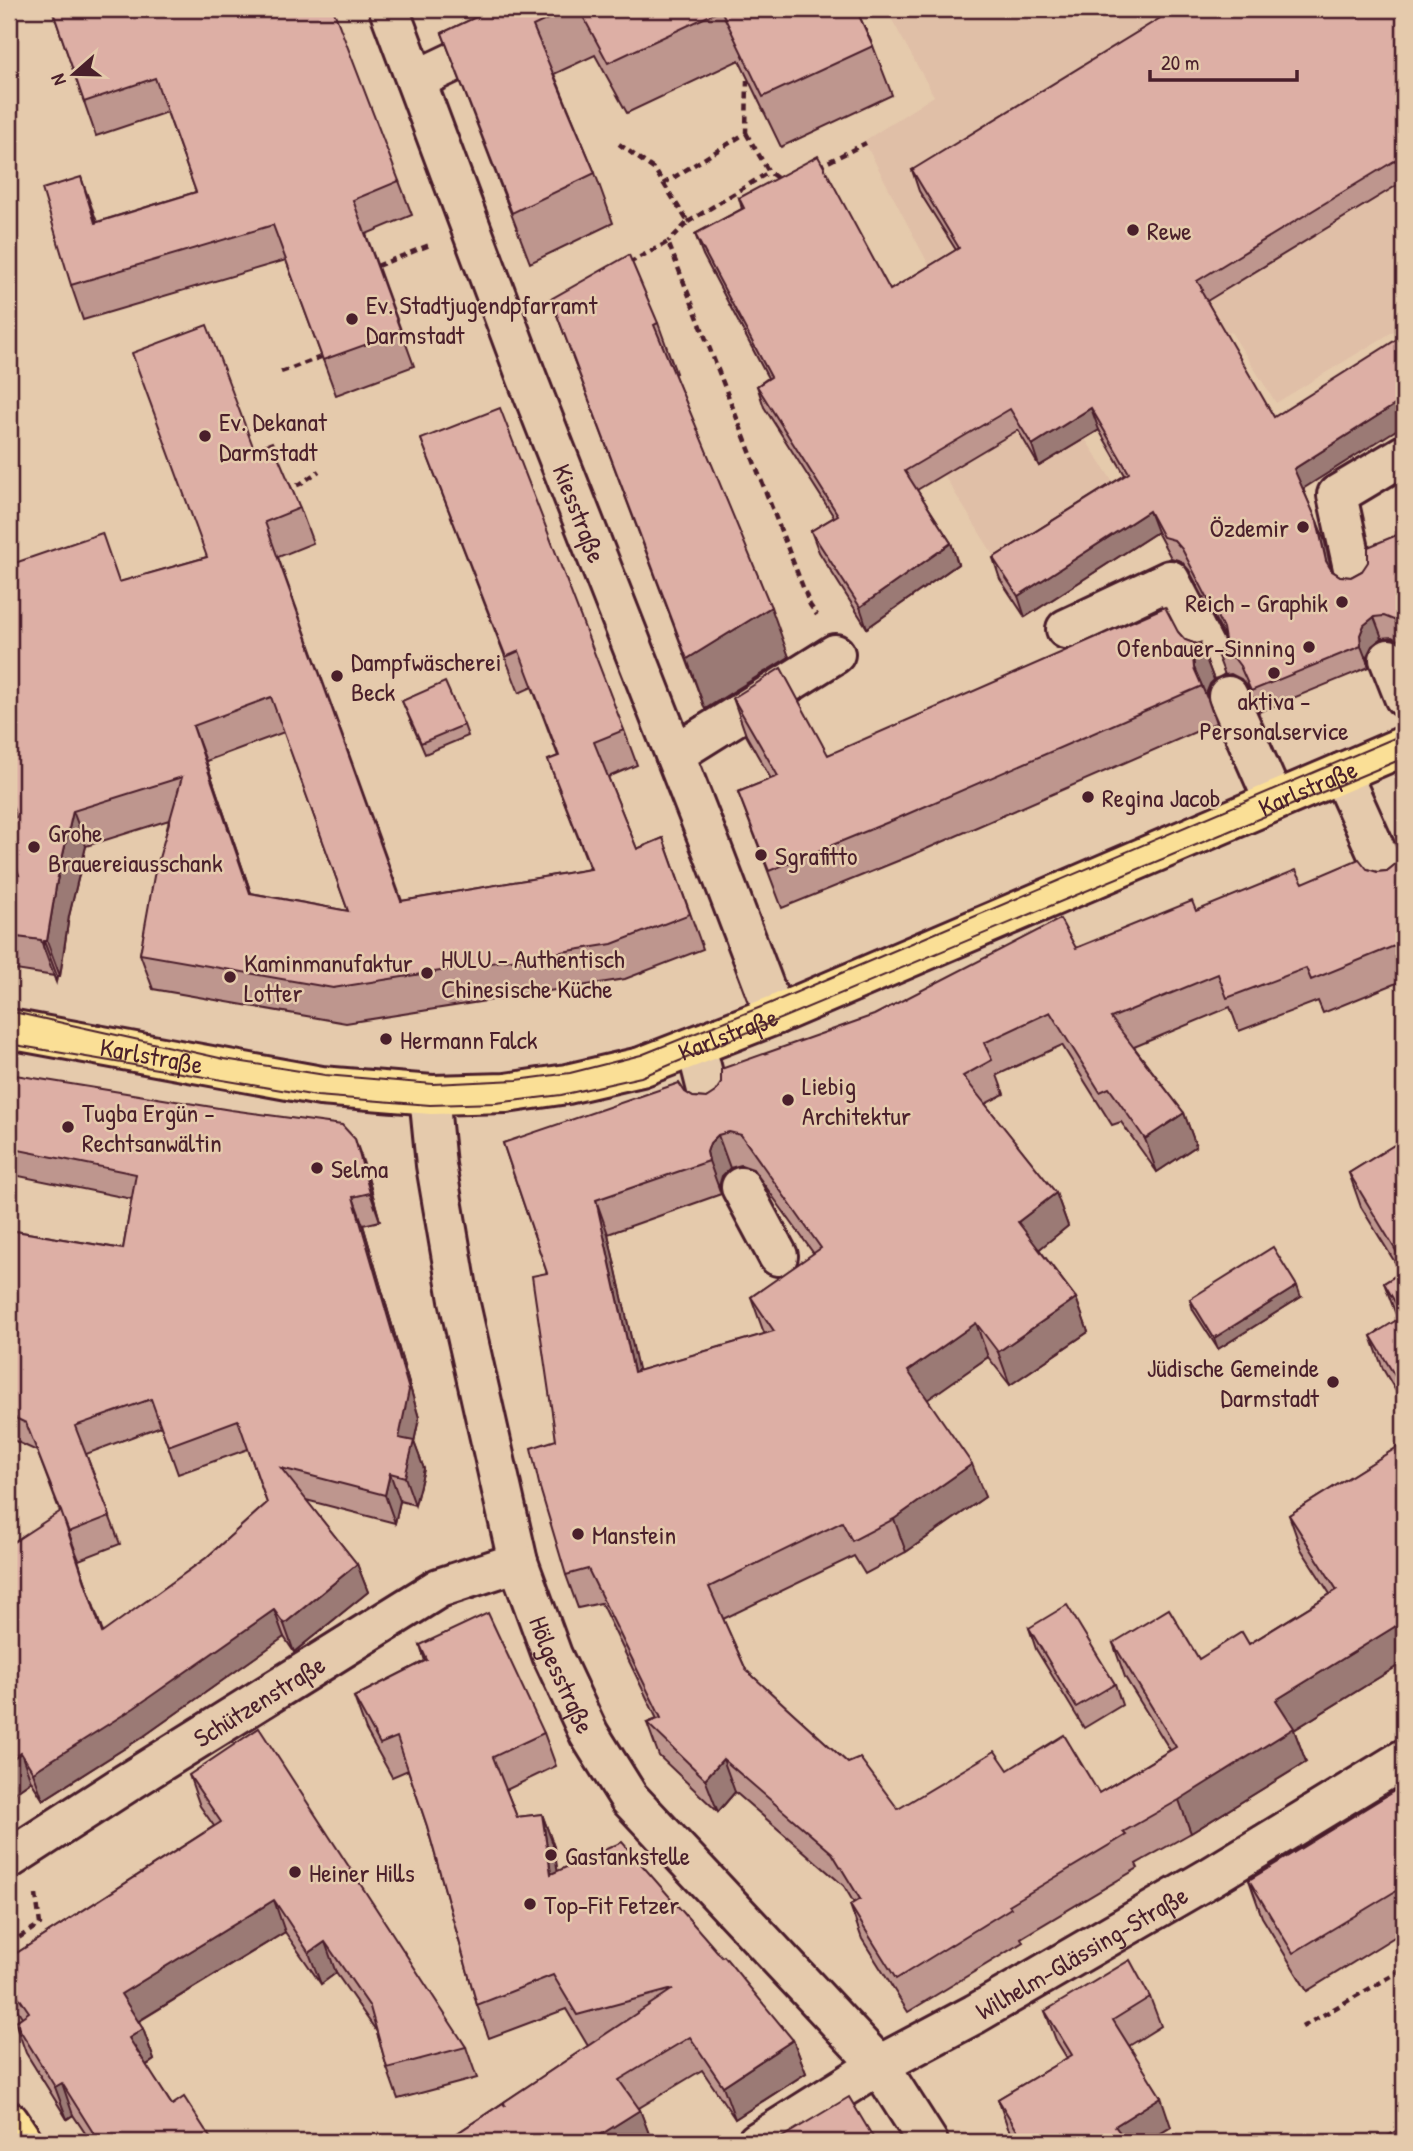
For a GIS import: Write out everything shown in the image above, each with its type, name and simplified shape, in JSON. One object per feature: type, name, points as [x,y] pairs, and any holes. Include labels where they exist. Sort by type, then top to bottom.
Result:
[{"type":"main road","name":"Karlstraße","points":[[9,1029],[321,1086],[432,1095],[506,1093],[567,1084],[641,1067],[775,1015],[1404,746]]},
{"type":"main road","points":[[9,2120],[23,2142]]},
{"type":"street","name":"Kiesstraße","points":[[389,9],[527,377],[775,1015]]},
{"type":"street","points":[[413,72],[527,9]]},
{"type":"street","points":[[413,72],[565,9]]},
{"type":"street","points":[[1355,577],[1337,495],[1404,454]]},
{"type":"street","points":[[1066,629],[1170,580],[1211,659]]},
{"type":"street","points":[[675,754],[828,638]]},
{"type":"street","points":[[1389,659],[1404,698]]},
{"type":"street","points":[[1228,696],[1274,802]]},
{"type":"street","points":[[1341,773],[1391,884]]},
{"type":"street","points":[[696,1046],[712,1110]]},
{"type":"street","name":"Hölgesstraße","points":[[432,1095],[430,1105],[436,1165],[459,1300],[518,1562],[558,1667],[589,1734],[629,1798],[879,2065],[928,2142]]},
{"type":"street","points":[[741,1187],[778,1256]]},
{"type":"street","name":"Schützenstraße","points":[[9,1859],[439,1588],[518,1562]]},
{"type":"street","name":"Wilhelm-Glässing-Straße","points":[[757,2142],[879,2065],[975,2014],[1209,1878],[1404,1759]]},
{"type":"path","points":[[747,80],[746,133],[769,172],[785,184]]},
{"type":"path","points":[[663,184],[746,133]]},
{"type":"path","points":[[619,144],[655,170],[688,222]]},
{"type":"path","points":[[808,172],[866,144]]},
{"type":"path","points":[[619,269],[668,242],[688,222],[769,172]]},
{"type":"path","points":[[377,266],[471,228]]},
{"type":"path","points":[[668,242],[810,605],[828,638]]},
{"type":"path","points":[[281,372],[321,357]]},
{"type":"path","points":[[280,492],[300,484],[319,471]]},
{"type":"path","points":[[9,1944],[40,1924]]},
{"type":"path","points":[[1302,2028],[1404,1969]]},
{"type":"shaded area","name":"Rewe","points":[[886,9],[1404,9],[1404,325],[1276,403],[1231,332],[1082,434],[1118,490],[1002,569],[850,323],[933,273],[864,141],[934,96]]},
{"type":"building","points":[[52,9],[333,9],[399,181],[353,200],[401,332],[323,360],[273,225],[71,285],[42,189],[81,177],[95,223],[196,192],[155,78],[84,102]]},
{"type":"building","points":[[493,9],[569,9],[533,26],[595,173],[512,213],[442,33]]},
{"type":"building","points":[[579,9],[856,9],[873,46],[763,97],[721,10],[608,63]]},
{"type":"building","points":[[1175,9],[1404,9],[1404,155],[1197,281],[1274,417],[1399,338],[1404,347],[1404,399],[1294,469],[1317,521],[1326,561],[1332,571],[1340,576],[1351,577],[1362,571],[1368,562],[1368,547],[1404,532],[1404,628],[1402,630],[1394,620],[1384,616],[1374,617],[1364,625],[1360,635],[1361,646],[1251,691],[1234,658],[1223,653],[1217,654],[1225,640],[1223,628],[1182,549],[1174,540],[1163,537],[1149,511],[1018,596],[993,558],[1129,473],[1091,408],[1032,445],[1010,409],[905,471],[951,543],[860,607],[811,531],[838,515],[757,386],[771,377],[695,234],[744,208],[739,198],[818,156],[890,290],[959,248],[912,170]]},
{"type":"building","points":[[629,255],[658,323],[654,325],[771,607],[687,659],[551,299]]},
{"type":"building","points":[[207,325],[254,449],[272,442],[300,508],[265,522],[401,901],[591,869],[548,760],[559,756],[519,651],[506,657],[421,439],[500,408],[624,730],[594,742],[637,849],[663,838],[690,914],[612,944],[333,988],[140,954],[154,876],[182,777],[73,811],[47,941],[44,941],[43,946],[41,940],[9,936],[9,873],[19,875],[9,846],[9,820],[16,817],[9,795],[9,565],[102,533],[119,582],[207,557],[132,353]],"holes":[[[271,697],[348,911],[250,893],[193,726]]]},
{"type":"building","points":[[1165,607],[1185,640],[1200,643],[1193,657],[1194,668],[1202,686],[769,871],[738,792],[778,776],[733,698],[781,668],[828,755]]},
{"type":"building","points":[[445,682],[464,725],[421,743],[402,701]]},
{"type":"building","points":[[1404,799],[1404,816],[1398,801]]},
{"type":"building","points":[[1404,840],[1404,942],[1311,980],[1306,968],[1227,998],[1218,974],[1111,1018],[1184,1113],[1145,1139],[1109,1088],[1100,1092],[1050,1012],[984,1043],[992,1060],[963,1076],[1056,1193],[1018,1222],[1076,1298],[998,1352],[976,1323],[908,1371],[972,1464],[894,1519],[852,1541],[842,1522],[709,1587],[746,1670],[848,1763],[860,1758],[898,1809],[995,1751],[1008,1770],[1064,1735],[1099,1793],[1176,1747],[1113,1643],[1169,1609],[1199,1659],[1242,1632],[1249,1644],[1337,1590],[1289,1515],[1404,1443],[1404,1621],[1276,1700],[1294,1728],[1123,1832],[1126,1835],[1009,1905],[1011,1908],[896,1979],[850,1905],[860,1899],[832,1853],[723,1759],[705,1779],[647,1723],[661,1718],[588,1569],[566,1575],[531,1448],[556,1440],[532,1276],[547,1273],[503,1143],[679,1083],[685,1092],[693,1097],[706,1098],[715,1092],[721,1083],[721,1069],[874,1015],[1060,919],[1076,948],[1192,901],[1196,911],[1296,870],[1303,883],[1359,859],[1367,869],[1387,871],[1397,863],[1401,852],[1399,842]],"holes":[[[729,1132],[741,1135],[821,1248],[751,1297],[774,1331],[634,1372],[596,1200],[709,1161],[707,1152],[710,1143],[718,1135]]]},
{"type":"building","points":[[9,1074],[342,1125],[355,1139],[370,1193],[353,1197],[409,1390],[399,1438],[414,1441],[405,1477],[390,1473],[385,1495],[281,1468],[357,1564],[284,1624],[274,1610],[134,1708],[33,1772],[21,1753],[9,1761],[9,1545],[61,1511],[26,1423],[9,1415],[9,1230],[123,1249],[136,1174],[9,1148]],"holes":[[[151,1399],[168,1446],[238,1420],[267,1503],[206,1558],[102,1633],[63,1516],[69,1532],[110,1516],[75,1426]]]},
{"type":"building","points":[[1404,1139],[1404,1264],[1349,1173]]},
{"type":"building","points":[[1273,1247],[1297,1286],[1214,1338],[1190,1299]]},
{"type":"building","points":[[1404,1271],[1404,1391],[1371,1336],[1403,1316],[1384,1283]]},
{"type":"building","points":[[1067,1605],[1115,1684],[1076,1707],[1029,1628]]},
{"type":"building","points":[[488,1613],[544,1733],[493,1757],[517,1817],[542,1814],[551,1874],[622,1842],[722,1957],[724,1956],[793,2040],[723,2086],[690,2037],[619,2080],[640,2110],[589,2142],[444,2142],[503,2103],[505,2106],[504,2102],[673,1989],[577,2015],[553,1975],[477,2005],[427,1826],[397,1737],[380,1744],[354,1697],[427,1660],[420,1645]]},
{"type":"building","points":[[259,1728],[466,2047],[387,2068],[370,2007],[325,1942],[309,1953],[274,1900],[121,1994],[143,2029],[129,2038],[172,2105],[184,2097],[213,2142],[99,2142],[62,2083],[55,2087],[15,2022],[29,2012],[9,1983],[9,1958],[221,1822],[189,1775]]},
{"type":"building","points":[[1404,1785],[1404,1886],[1293,1953],[1249,1880]]},
{"type":"building","points":[[1130,1960],[1150,1997],[1113,2020],[1161,2097],[1115,2126],[1127,2142],[1024,2142],[998,2099],[1072,2055],[1045,2011]]},
{"type":"building","points":[[849,2097],[876,2142],[774,2142]]},
{"type":"building","points":[[1404,2126],[1404,2142],[1378,2142]]},
{"type":"tram line","points":[[9,1011],[224,1059],[325,1075],[433,1084],[517,1080],[570,1073],[641,1055],[771,1003],[1404,734]]},
{"type":"tram line","points":[[9,1044],[317,1096],[430,1105],[496,1103],[561,1095],[641,1077],[1404,758]]},
{"type":"place","name":"Rewe","points":[[1133,230]]},
{"type":"place","name":"Ev. Stadtjugendpfarramt Darmstadt","points":[[352,319]]},
{"type":"place","name":"Ev. Dekanat Darmstadt","points":[[205,436]]},
{"type":"place","name":"Özdemir","points":[[1303,527]]},
{"type":"place","name":"Reich - Graphik","points":[[1342,602]]},
{"type":"place","name":"Ofenbauer-Sinning","points":[[1309,647]]},
{"type":"place","name":"aktiva - Personalservice","points":[[1274,673]]},
{"type":"place","name":"Dampfwäscherei Beck","points":[[337,676]]},
{"type":"place","name":"Regina Jacob","points":[[1088,797]]},
{"type":"place","name":"Grohe Brauereiausschank","points":[[34,847]]},
{"type":"place","name":"Sgrafitto","points":[[761,855]]},
{"type":"place","name":"HULU - Authentisch Chinesische Küche","points":[[427,973]]},
{"type":"place","name":"Kaminmanufaktur Lotter","points":[[230,977]]},
{"type":"place","name":"Hermann Falck","points":[[386,1039]]},
{"type":"place","name":"Liebig Architektur","points":[[788,1100]]},
{"type":"place","name":"Tugba Ergün - Rechtsanwältin","points":[[68,1127]]},
{"type":"place","name":"Selma","points":[[317,1168]]},
{"type":"place","name":"Jüdische Gemeinde Darmstadt","points":[[1333,1382]]},
{"type":"place","name":"Manstein","points":[[578,1534]]},
{"type":"place","name":"Gastankstelle","points":[[551,1855]]},
{"type":"place","name":"Heiner Hills","points":[[295,1872]]},
{"type":"place","name":"Top-Fit Fetzer","points":[[530,1904]]}]
